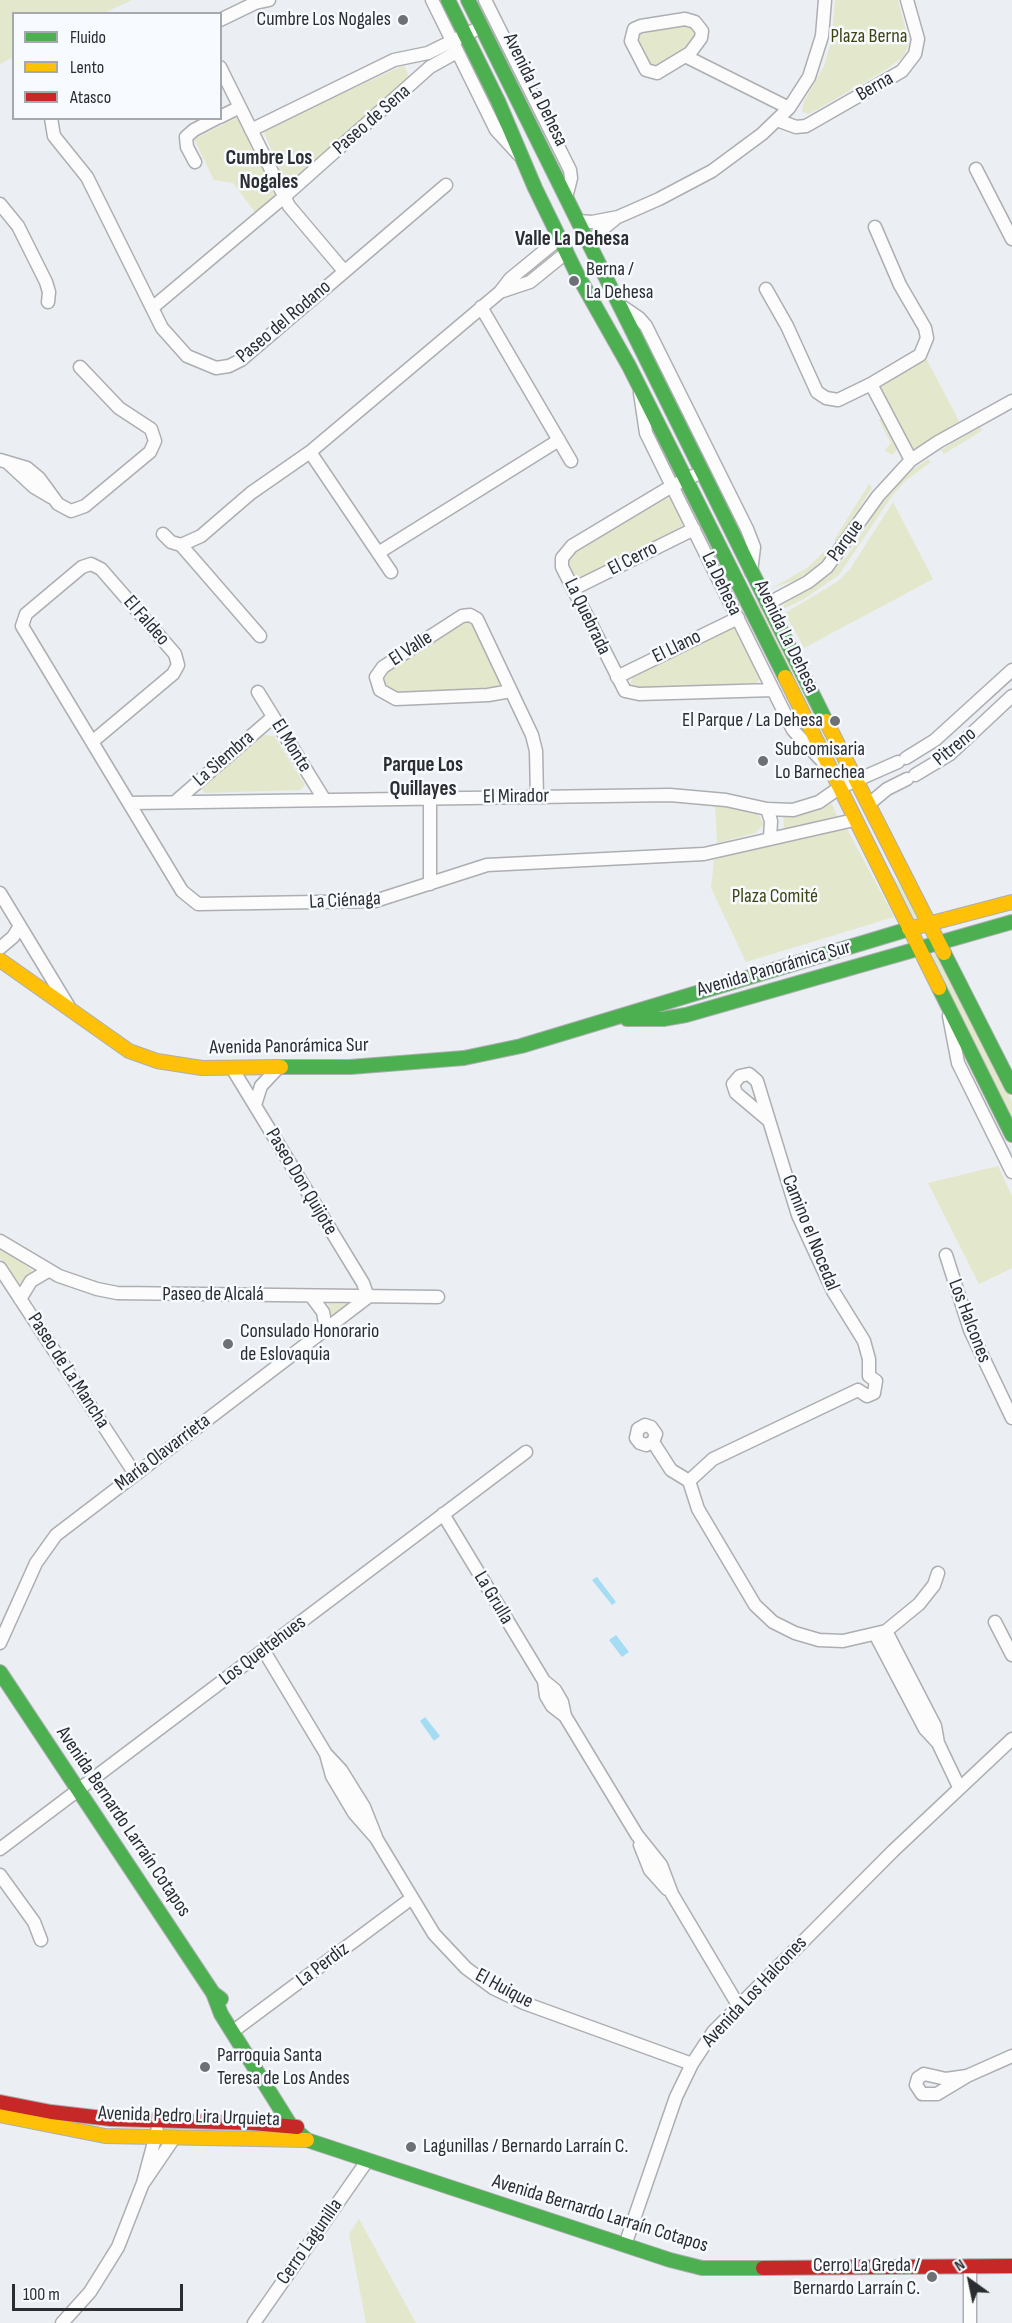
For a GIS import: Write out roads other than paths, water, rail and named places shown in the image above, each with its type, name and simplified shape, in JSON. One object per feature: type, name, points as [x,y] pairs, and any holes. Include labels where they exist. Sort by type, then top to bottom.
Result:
[{"type":"street","points":[[222,19],[255,3],[269,0]]},
{"type":"street","name":"Avenida La Dehesa","points":[[432,0],[522,158],[577,274],[686,479],[917,948],[1012,1135]]},
{"type":"street","name":"Avenida La Dehesa","points":[[448,0],[458,43]]},
{"type":"street","name":"Avenida La Dehesa","points":[[468,0],[767,604],[1012,1087]]},
{"type":"street","name":"Avenida La Dehesa","points":[[485,0],[570,170],[568,202]]},
{"type":"street","points":[[591,247],[599,232],[618,217],[712,171],[746,147],[789,108],[808,77],[818,53],[825,0]]},
{"type":"street","name":"Berna","points":[[777,120],[796,127],[806,126],[902,71],[915,54],[918,39],[907,0]]},
{"type":"street","points":[[692,20],[701,27],[702,34],[687,57],[657,73],[650,72],[644,67],[633,46],[632,33],[641,26],[692,20]]},
{"type":"street","name":"Paseo de Sena","points":[[152,308],[284,197],[434,63],[481,27]]},
{"type":"street","name":"Paseo de Sena","points":[[251,130],[404,57],[428,53],[458,43]]},
{"type":"street","points":[[404,57],[414,67],[416,80]]},
{"type":"street","points":[[687,57],[789,108]]},
{"type":"street","points":[[222,71],[284,197],[344,271]]},
{"type":"street","points":[[222,116],[240,107]]},
{"type":"street","name":"Paseo del Rodano","points":[[51,120],[54,136],[87,177],[167,336],[180,350],[202,364],[223,367],[241,360],[446,184]]},
{"type":"street","points":[[195,162],[186,147],[186,137],[194,130],[215,120]]},
{"type":"street","points":[[976,169],[1012,239]]},
{"type":"street","points":[[547,213],[559,204],[568,202]]},
{"type":"street","points":[[0,204],[18,226],[46,282],[49,292],[48,302]]},
{"type":"street","points":[[578,221],[592,222],[618,217]]},
{"type":"street","points":[[766,289],[787,326],[817,392],[826,398],[838,400],[871,384],[920,355],[927,338],[925,328],[900,285],[875,227]]},
{"type":"street","points":[[163,534],[171,542],[182,545],[192,543],[251,493],[310,452],[500,292],[510,279],[560,238]]},
{"type":"street","points":[[500,292],[530,282],[567,252]]},
{"type":"street","points":[[577,274],[588,274],[599,264]]},
{"type":"street","name":"Avenida La Dehesa","points":[[619,304],[646,326],[747,529],[754,548],[751,572]]},
{"type":"street","points":[[481,307],[571,461]]},
{"type":"street","points":[[3,460],[39,491],[67,510],[81,509],[148,455],[154,445],[155,437],[151,429],[119,408],[80,367]]},
{"type":"street","points":[[871,384],[911,460]]},
{"type":"street","name":"La Dehesa","points":[[640,389],[646,433],[773,690],[799,739],[828,767]]},
{"type":"street","name":"Parque","points":[[767,604],[808,582],[828,567],[889,482],[911,460],[938,442],[1012,401]]},
{"type":"street","points":[[378,553],[559,440]]},
{"type":"street","points":[[310,452],[391,572]]},
{"type":"street","name":"La Quebrada","points":[[702,472],[672,486],[567,550],[561,562],[626,691],[633,693],[773,690]]},
{"type":"street","name":"El Cerro","points":[[573,589],[694,529]]},
{"type":"street","points":[[182,545],[193,562],[260,636]]},
{"type":"street","name":"El Faldeo","points":[[22,621],[26,614],[82,567],[94,565],[177,657],[176,671],[92,742]]},
{"type":"street","name":"El Valle","points":[[511,691],[488,695],[396,699],[380,690],[376,677],[383,667],[462,616],[470,615],[479,622],[511,691],[535,744],[537,797]]},
{"type":"street","name":"El Llano","points":[[617,677],[738,618]]},
{"type":"street","name":"La Ciénaga","points":[[22,621],[23,630],[185,895],[198,904],[368,902],[391,898],[476,868],[500,862],[704,854],[854,820]]},
{"type":"street","name":"Pitreno","points":[[856,779],[902,760],[935,740],[1012,670]]},
{"type":"street","name":"El Monte","points":[[258,692],[324,800]]},
{"type":"street","name":"Pitreno","points":[[869,804],[887,789],[950,754],[1012,696]]},
{"type":"street","name":"Pitreno","points":[[978,702],[988,704],[992,715]]},
{"type":"street","name":"La Siembra","points":[[175,802],[273,717]]},
{"type":"street","name":"El Mirador","points":[[130,803],[686,796],[726,800],[767,809],[800,809],[819,802],[838,788],[856,779]]},
{"type":"street","points":[[430,799],[430,884]]},
{"type":"street","points":[[767,809],[771,821],[770,838]]},
{"type":"street","points":[[0,893],[73,1013]]},
{"type":"street","name":"Avenida Panorámica Sur","points":[[0,960],[116,1044],[143,1057],[187,1067],[350,1067],[464,1058],[521,1046],[930,923],[1012,902]]},
{"type":"street","name":"Avenida Panorámica Sur","points":[[604,1021],[663,1019],[686,1015],[1012,922]]},
{"type":"street","points":[[0,948],[13,937],[20,926]]},
{"type":"street","points":[[948,1009],[958,1063],[1012,1172]]},
{"type":"street","name":"Paseo Don Quijote","points":[[232,1068],[363,1283],[368,1297]]},
{"type":"street","points":[[255,1105],[261,1086],[278,1068]]},
{"type":"street","name":"Camino el Nocedal","points":[[689,1481],[713,1459],[858,1390],[860,1379],[869,1376],[869,1359],[864,1341],[840,1304],[816,1257],[798,1215],[768,1120]]},
{"type":"street","points":[[990,1127],[1004,1120]]},
{"type":"street","name":"Paseo de Alcalá","points":[[0,1241],[48,1270],[97,1289],[132,1294],[438,1297]]},
{"type":"street","name":"Los Halcones","points":[[946,1255],[970,1330],[1012,1418]]},
{"type":"street","name":"Paseo de La Mancha","points":[[0,1268],[135,1474]]},
{"type":"street","points":[[20,1299],[31,1281],[48,1270]]},
{"type":"street","points":[[311,1296],[323,1312],[326,1329]]},
{"type":"street","name":"María Olavarrieta","points":[[0,1643],[36,1563],[48,1544],[135,1474],[368,1297]]},
{"type":"street","points":[[653,1442],[671,1470],[689,1481],[698,1509],[744,1587],[764,1614],[790,1631],[819,1640],[843,1641],[881,1633],[919,1604],[934,1585],[938,1573]]},
{"type":"street","name":"Los Queltehues","points":[[0,1849],[526,1452]]},
{"type":"street","name":"La Grulla","points":[[443,1514],[544,1682],[546,1696],[552,1706],[565,1716],[637,1835],[661,1865],[672,1894],[738,2006]]},
{"type":"street","points":[[995,1622],[1012,1655]]},
{"type":"street","points":[[881,1633],[925,1729],[938,1743],[960,1787],[1012,1739]]},
{"type":"street","name":"El Huique","points":[[264,1651],[326,1754],[341,1770],[364,1807],[376,1838],[412,1898],[442,1944],[466,1968],[493,1988],[524,2003],[692,2064]]},
{"type":"street","name":"Avenida Bernardo Larraín Cotapos","points":[[0,1672],[213,1993],[221,2014],[237,2029],[318,2142]]},
{"type":"street","name":"Avenida Los Halcones","points":[[625,2245],[676,2097],[692,2064],[713,2032],[960,1787]]},
{"type":"street","points":[[0,1875],[34,1922],[42,1940]]},
{"type":"street","name":"La Perdiz","points":[[237,2029],[412,1898]]},
{"type":"street","name":"Avenida Bernardo Larraín Cotapos","points":[[237,2029],[291,2126],[318,2142],[367,2161],[686,2265],[714,2269],[1012,2266]]},
{"type":"street","points":[[967,2076],[1012,2056]]},
{"type":"street","points":[[253,2123],[268,2104],[270,2091]]},
{"type":"street","name":"Avenida Pedro Lira Urquieta","points":[[0,2102],[86,2117],[291,2126]]},
{"type":"street","name":"Avenida Pedro Lira Urquieta","points":[[0,2115],[77,2132],[154,2138],[318,2142]]},
{"type":"street","points":[[62,2323],[90,2292],[125,2233],[143,2183],[160,2122]]},
{"type":"street","points":[[143,2183],[152,2174],[174,2138]]},
{"type":"street","name":"Cerro Lagunilla","points":[[254,2323],[367,2161]]},
{"type":"street","points":[[970,2266],[970,2323]]},
{"type":"water","points":[[597,1577],[616,1602],[612,1605],[592,1580]]},
{"type":"water","points":[[616,1635],[629,1652],[622,1657],[609,1640]]},
{"type":"water","points":[[425,1717],[440,1736],[434,1741],[420,1721]]},
{"type":"place","name":"Cumbre Los Nogales","points":[[403,20]]},
{"type":"place","name":"Berna / La Dehesa","points":[[574,281]]},
{"type":"place","name":"El Parque / La Dehesa","points":[[835,721]]},
{"type":"place","name":"Subcomisaria Lo Barnechea","points":[[763,761]]},
{"type":"place","name":"Consulado Honorario de Eslovaquia","points":[[228,1344]]},
{"type":"place","name":"Parroquia Santa Teresa de Los Andes","points":[[205,2067]]},
{"type":"place","name":"Lagunillas / Bernardo Larraín C.","points":[[411,2147]]},
{"type":"place","name":"Cerro La Greda / Bernardo Larraín C.","points":[[932,2277]]},
{"type":"district","name":"Cumbre Los Nogales","points":[[269,171]]},
{"type":"district","name":"Valle La Dehesa","points":[[572,240]]},
{"type":"district","name":"Parque Los Quillayes","points":[[423,778]]},
{"type":"park label","name":"Plaza Berna","points":[[869,37]]},
{"type":"park label","name":"Plaza Comité","points":[[775,897]]}]
